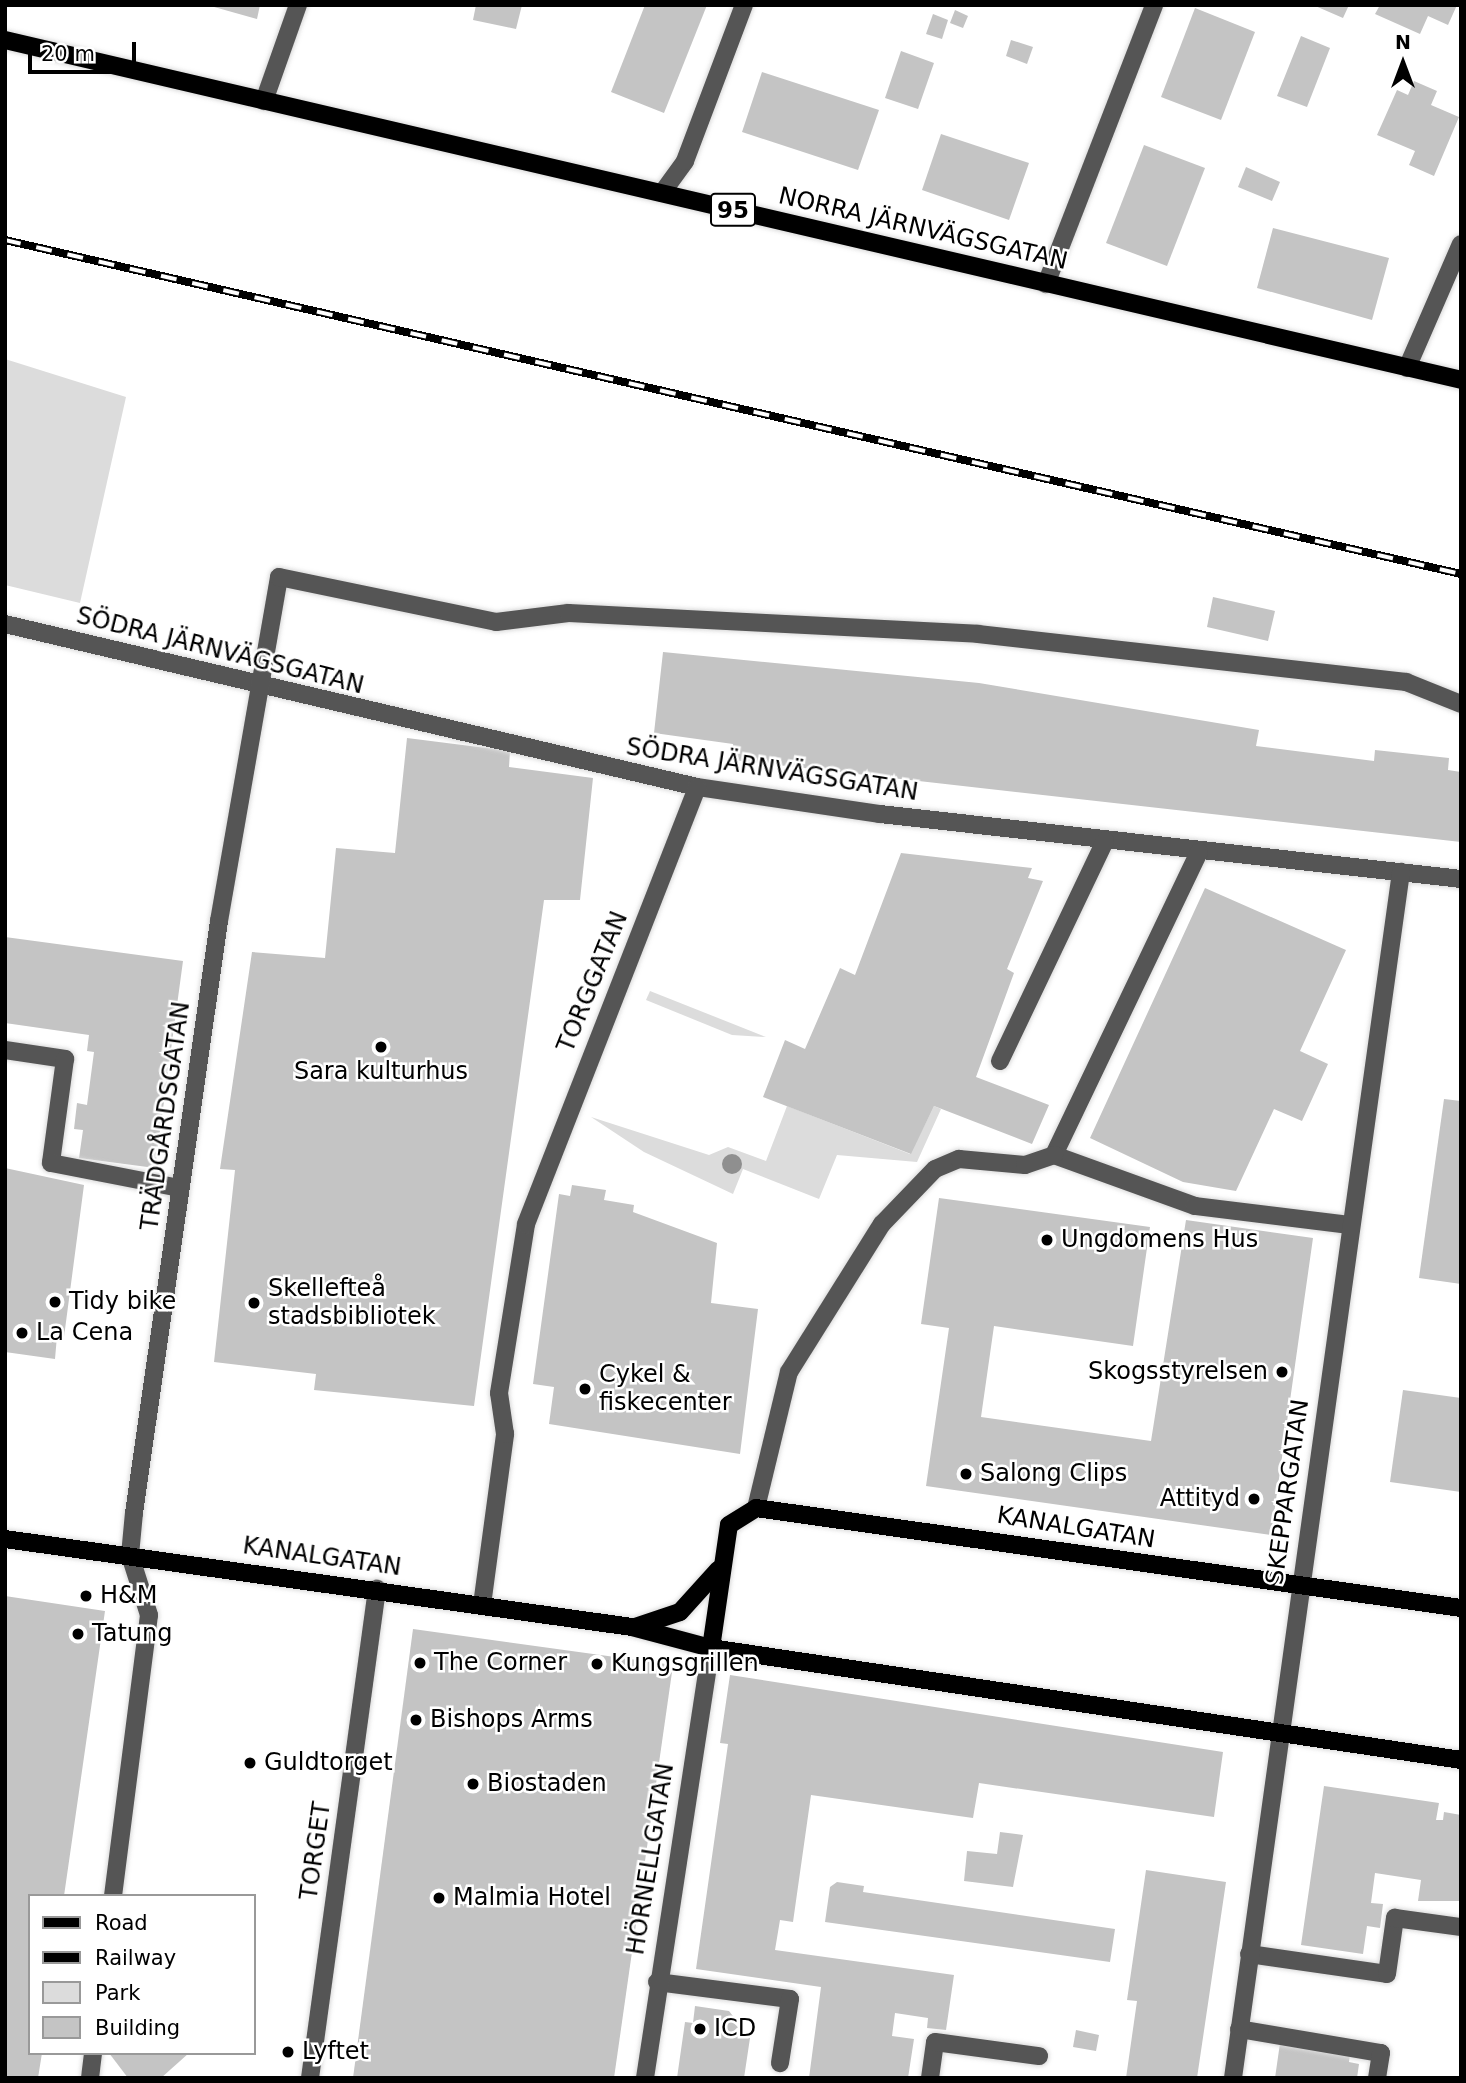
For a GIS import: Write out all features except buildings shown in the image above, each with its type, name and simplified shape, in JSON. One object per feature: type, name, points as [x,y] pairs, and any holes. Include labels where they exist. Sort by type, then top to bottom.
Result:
[{"type":"main road","name":"NORRA JÄRNVÄGSGATAN","points":[[5,40],[1461,380]]},
{"type":"main road","points":[[711,1648],[729,1525],[756,1508]]},
{"type":"main road","name":"KANALGATAN","points":[[756,1508],[1461,1608]]},
{"type":"main road","name":"KANALGATAN","points":[[5,1538],[632,1627],[711,1648],[1461,1759]]},
{"type":"main road","name":"KANALGATAN","points":[[632,1627],[680,1612],[722,1564]]},
{"type":"street","points":[[264,101],[298,5]]},
{"type":"street","points":[[662,193],[685,161],[744,5]]},
{"type":"street","points":[[1046,284],[1154,5]]},
{"type":"street","points":[[1407,368],[1461,244]]},
{"type":"street","name":"TRÄDGÅRDSGATAN","points":[[130,1555],[180,1188],[256,685],[279,577],[496,622],[568,613],[978,634],[1406,682],[1461,704]]},
{"type":"street","name":"SÖDRA JÄRNVÄGSGATAN","points":[[5,624],[697,787],[1105,841],[1461,879]]},
{"type":"street","name":"TORGGATAN","points":[[482,1605],[505,1434],[499,1392],[517,1268],[536,1196],[697,787]]},
{"type":"street","points":[[1000,1061],[1105,841]]},
{"type":"street","points":[[1054,1155],[1199,852]]},
{"type":"street","name":"SKEPPARGATAN","points":[[1233,2078],[1349,1225],[1401,872]]},
{"type":"street","points":[[5,1050],[65,1059],[51,1163],[180,1188]]},
{"type":"street","points":[[756,1508],[789,1372],[882,1224],[935,1169],[959,1159],[1025,1166],[1054,1155],[1195,1206],[1349,1225]]},
{"type":"street","points":[[113,1894],[149,1615],[130,1555]]},
{"type":"street","name":"TORGET","points":[[310,2078],[377,1590]]},
{"type":"street","name":"HÖRNELLGATAN","points":[[645,2078],[657,1982],[711,1648]]},
{"type":"street","points":[[1250,1954],[1387,1974],[1395,1918],[1461,1927]]},
{"type":"street","points":[[657,1982],[790,1999],[780,2063]]},
{"type":"street","points":[[1239,2029],[1381,2053],[1377,2078]]},
{"type":"street","points":[[930,2078],[935,2042],[1038,2056]]},
{"type":"street","points":[[90,2078],[93,2055]]},
{"type":"green space","points":[[5,359],[126,397],[80,603],[5,585]]},
{"type":"green space","points":[[650,991],[766,1037],[732,1035],[646,1000]]},
{"type":"green space","points":[[787,1106],[910,1154],[934,1106],[941,1109],[917,1162],[837,1155],[819,1199],[743,1169],[733,1194],[644,1152],[591,1117],[709,1155],[728,1147],[766,1161]]},
{"type":"railway","points":[[5,240],[1461,574]]},
{"type":"place","name":"Sara kulturhus","points":[[381,1047]]},
{"type":"place","name":"Ungdomens Hus","points":[[1047,1240]]},
{"type":"place","name":"Tidy bike","points":[[55,1302]]},
{"type":"place","name":"Skellefteå stadsbibliotek","points":[[254,1303]]},
{"type":"place","name":"La Cena","points":[[22,1333]]},
{"type":"place","name":"Skogsstyrelsen","points":[[1282,1372]]},
{"type":"place","name":"Cykel & fiskecenter","points":[[585,1389]]},
{"type":"place","name":"Salong Clips","points":[[966,1474]]},
{"type":"place","name":"Attityd","points":[[1254,1499]]},
{"type":"place","name":"H&M","points":[[86,1596]]},
{"type":"place","name":"Tatung","points":[[78,1634]]},
{"type":"place","name":"The Corner","points":[[420,1663]]},
{"type":"place","name":"Kungsgrillen","points":[[597,1664]]},
{"type":"place","name":"Bishops Arms","points":[[416,1720]]},
{"type":"place","name":"Guldtorget","points":[[250,1763]]},
{"type":"place","name":"Biostaden","points":[[473,1784]]},
{"type":"place","name":"Malmia Hotel","points":[[439,1898]]},
{"type":"place","name":"ICD","points":[[700,2029]]},
{"type":"place","name":"Lyftet","points":[[288,2052]]}]
